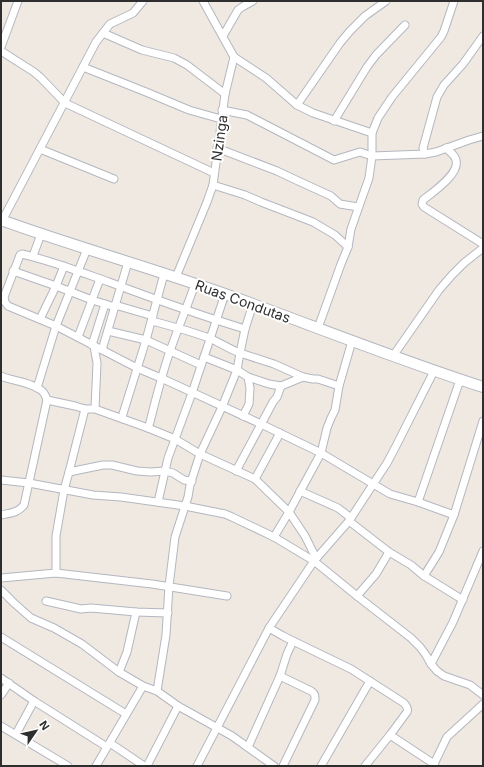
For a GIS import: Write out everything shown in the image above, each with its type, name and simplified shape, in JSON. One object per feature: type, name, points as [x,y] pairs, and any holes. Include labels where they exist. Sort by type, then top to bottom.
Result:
[{"type":"street","points":[[1,47],[18,1]]},
{"type":"street","points":[[1,221],[65,103],[96,42],[110,24],[133,13],[143,1]]},
{"type":"street","points":[[223,36],[238,10],[253,1]]},
{"type":"street","points":[[297,105],[350,31],[365,16],[386,1]]},
{"type":"street","points":[[318,328],[348,247],[351,229],[369,178],[372,156],[372,133],[378,118],[392,97],[441,37],[454,1]]},
{"type":"street","points":[[207,3],[234,57],[266,78],[297,105],[334,121],[372,133]]},
{"type":"street","points":[[334,121],[367,67],[404,25]]},
{"type":"street","points":[[103,33],[142,50],[174,58],[187,65],[225,94]]},
{"type":"street","points":[[425,154],[423,148],[436,97],[483,36]]},
{"type":"street","points":[[1,51],[34,72],[65,103],[214,173]]},
{"type":"street","name":"Nzinga","points":[[176,277],[213,185],[222,110],[234,57]]},
{"type":"street","points":[[83,68],[189,110],[221,119]]},
{"type":"street","points":[[222,110],[247,116],[334,160],[360,152],[372,156],[425,154],[436,152],[483,136]]},
{"type":"street","points":[[217,148],[277,171],[331,196],[340,204],[358,207]]},
{"type":"street","points":[[446,148],[456,158],[456,168],[444,183],[424,200],[422,204],[424,207],[483,244]]},
{"type":"street","points":[[40,149],[114,178]]},
{"type":"street","points":[[213,185],[245,195],[313,222],[335,236],[348,247]]},
{"type":"street","name":"Ruas Condutas","points":[[1,221],[176,277],[434,371],[483,387]]},
{"type":"street","points":[[33,256],[41,234]]},
{"type":"street","points":[[394,356],[452,275],[483,248]]},
{"type":"street","points":[[37,388],[56,326],[87,249]]},
{"type":"street","points":[[245,329],[157,300],[64,266],[22,254],[20,254],[4,296],[5,302],[8,306],[56,326],[137,368],[261,424],[320,453],[390,494],[454,515]]},
{"type":"street","points":[[102,350],[128,262]]},
{"type":"street","points":[[40,319],[64,266]]},
{"type":"street","points":[[14,271],[92,300],[152,318],[210,339],[240,353],[274,364],[303,377],[324,380],[339,386]]},
{"type":"street","points":[[123,419],[122,417],[146,340],[164,274]]},
{"type":"street","points":[[78,337],[100,279]]},
{"type":"street","points":[[148,428],[161,378],[195,284]]},
{"type":"street","points":[[158,502],[164,471],[225,294]]},
{"type":"street","points":[[96,409],[97,363],[93,345],[105,304]]},
{"type":"street","points":[[157,691],[166,635],[169,586],[175,537],[200,454],[237,370],[245,329],[253,304]]},
{"type":"street","points":[[108,331],[146,340],[201,365]]},
{"type":"street","points":[[274,537],[320,453],[335,410],[339,386],[352,340]]},
{"type":"street","points":[[204,357],[237,370],[248,377],[269,384],[281,386],[303,377]]},
{"type":"street","points":[[196,766],[245,676],[269,628],[315,559],[350,519],[395,448],[434,371]]},
{"type":"street","points":[[1,376],[37,388],[42,391],[47,400],[24,505],[16,512],[1,515]]},
{"type":"street","points":[[243,416],[249,404],[250,388],[248,377]]},
{"type":"street","points":[[418,502],[460,380]]},
{"type":"street","points":[[236,471],[281,386]]},
{"type":"street","points":[[47,400],[86,410],[96,409],[175,438],[200,454],[255,479],[289,512],[305,536],[315,559]]},
{"type":"street","points":[[56,573],[56,539],[64,490],[86,410]]},
{"type":"street","points":[[424,576],[439,552],[454,515],[483,421]]},
{"type":"street","points":[[255,479],[280,434]]},
{"type":"street","points":[[69,472],[108,464],[151,472],[164,471],[173,473],[184,480],[192,481]]},
{"type":"street","points":[[1,480],[29,483],[93,495],[121,497],[185,506],[228,515],[315,559],[357,596],[412,638],[437,671],[444,676],[470,685],[483,695]]},
{"type":"street","points":[[300,492],[338,508],[389,552],[463,600]]},
{"type":"street","points":[[431,664],[453,622],[483,551]]},
{"type":"street","points":[[357,596],[376,574],[389,552]]},
{"type":"street","points":[[1,578],[56,573],[169,586],[227,596]]},
{"type":"street","points":[[1,590],[31,618],[54,628],[82,644],[119,672],[143,686],[157,691],[178,706],[232,736],[274,766]]},
{"type":"street","points":[[46,601],[81,609],[91,608],[168,613]]},
{"type":"street","points":[[119,672],[127,652],[136,612]]},
{"type":"street","points":[[269,628],[351,669],[407,706],[407,712],[365,766]]},
{"type":"street","points":[[1,637],[126,714]]},
{"type":"street","points":[[248,747],[280,676],[293,641]]},
{"type":"street","points":[[280,676],[311,690],[315,696],[315,700],[283,766]]},
{"type":"street","points":[[1,678],[34,701],[146,766],[178,706]]},
{"type":"street","points":[[321,766],[370,681]]},
{"type":"street","points":[[1,695],[8,683]]},
{"type":"street","points":[[96,766],[143,686]]},
{"type":"street","points":[[16,734],[34,701]]},
{"type":"street","points":[[390,735],[434,765],[447,737],[483,704]]},
{"type":"street","points":[[1,726],[68,766]]}]
